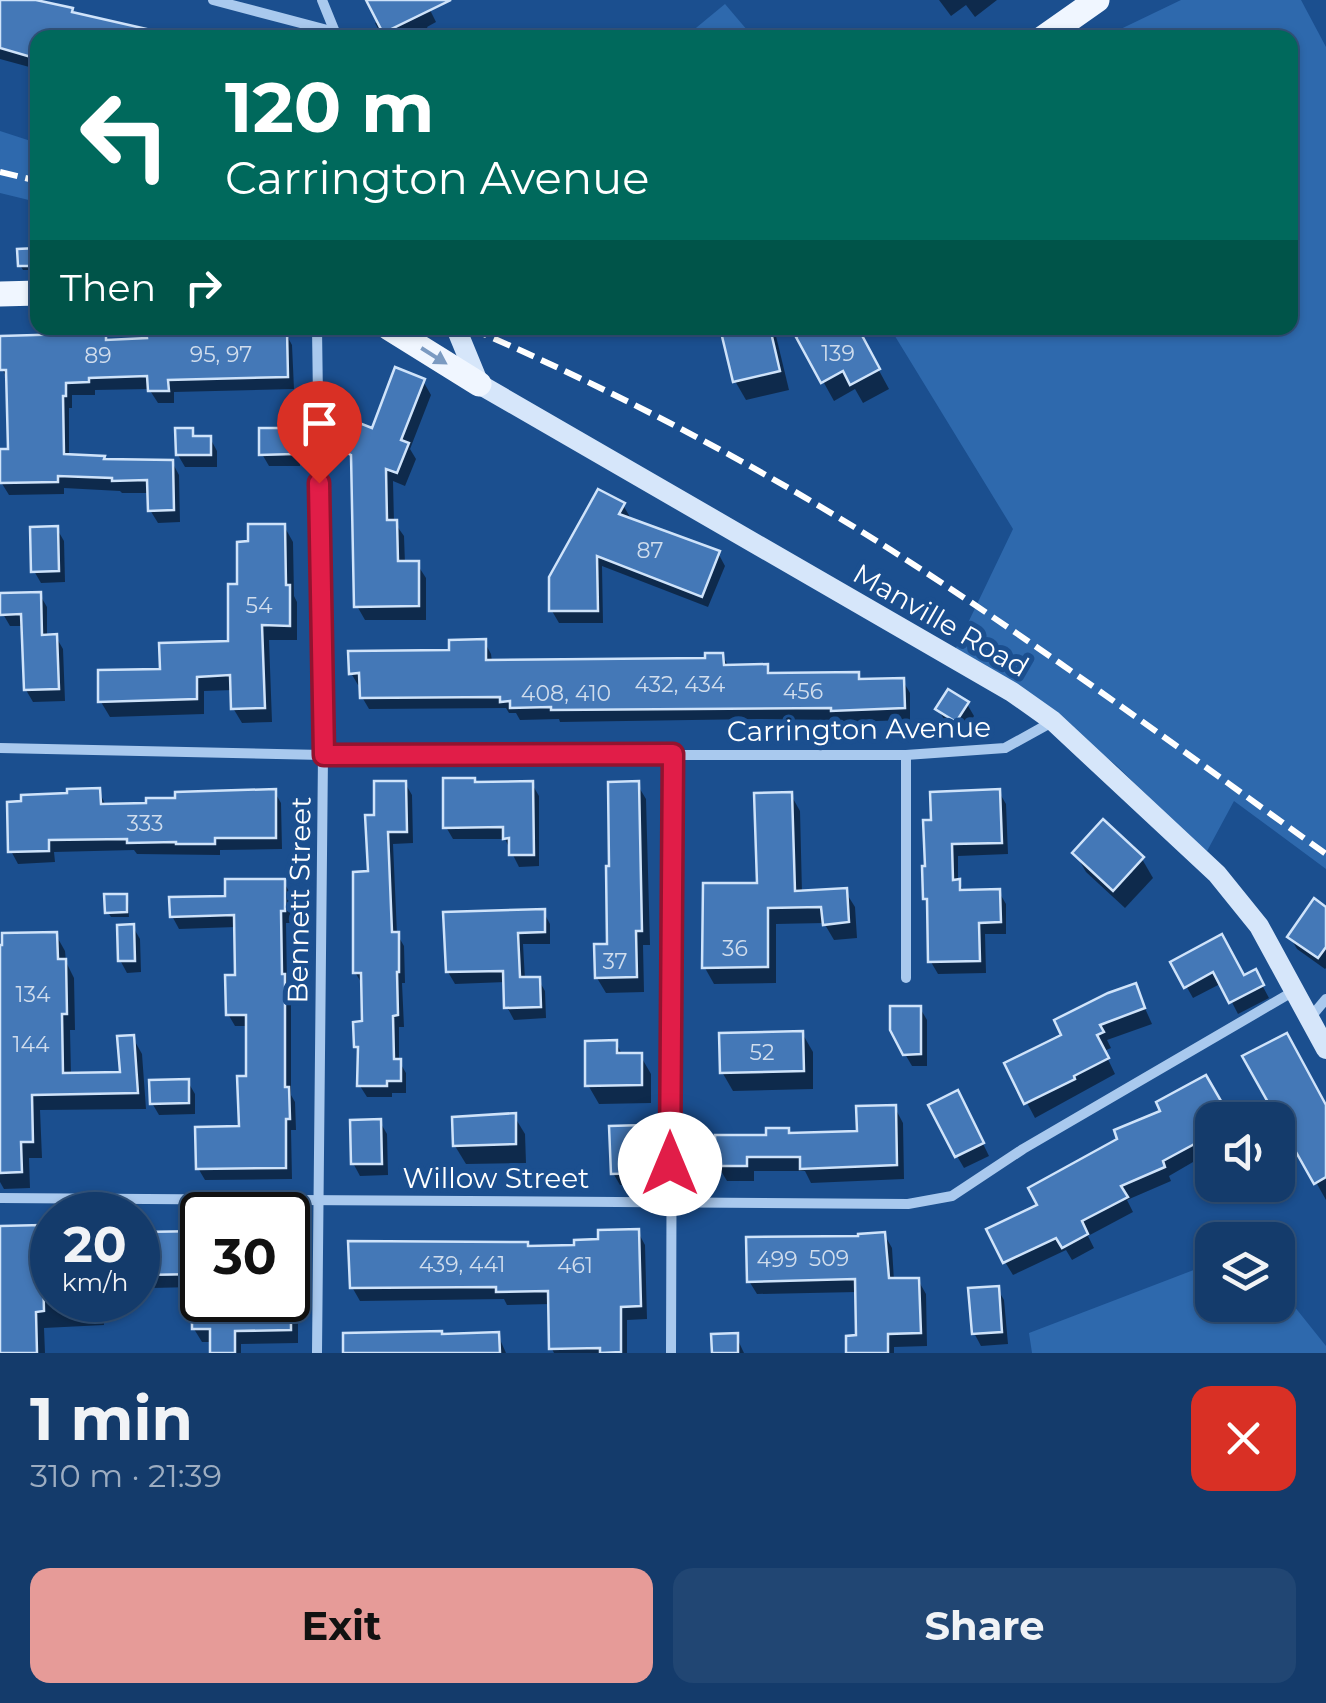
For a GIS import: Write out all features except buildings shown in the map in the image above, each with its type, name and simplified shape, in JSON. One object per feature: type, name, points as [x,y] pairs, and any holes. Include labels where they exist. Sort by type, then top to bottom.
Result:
[{"type":"main road","points":[[1054,30],[1097,0]]},
{"type":"main road","points":[[0,294],[30,294]]},
{"type":"main road","points":[[400,335],[479,384]]},
{"type":"main road","points":[[459,335],[479,384]]},
{"type":"main road","name":"Manville Road","points":[[479,384],[1012,692],[1053,721],[1217,874],[1259,926],[1326,1049]]},
{"type":"street","points":[[213,0],[318,30]]},
{"type":"street","points":[[322,0],[334,30]]},
{"type":"street","name":"Bennett Street","points":[[317,335],[324,755],[317,1353]]},
{"type":"street","name":"Carrington Avenue","points":[[0,748],[324,755],[906,755],[1006,748],[1053,721]]},
{"type":"street","points":[[671,1353],[673,754]]},
{"type":"street","points":[[906,755],[906,978]]},
{"type":"street","name":"Willow Street","points":[[0,1198],[908,1204],[952,1196],[1022,1149],[1295,990]]},
{"type":"street","points":[[1309,1019],[1326,998]]},
{"type":"shaded area","points":[[1181,0],[1301,0],[1326,47],[1326,869],[1234,801],[1206,853],[1116,765],[1022,690],[955,650],[1013,529],[894,335],[1298,335],[1298,30],[1119,30]]},
{"type":"shaded area","points":[[725,4],[747,30],[693,30]]},
{"type":"shaded area","points":[[0,131],[30,141],[30,200],[0,193]]},
{"type":"shaded area","points":[[1195,1270],[1195,1322],[1295,1322],[1295,1307],[1326,1346],[1326,1353],[1032,1353],[1029,1333]]},
{"type":"railway","points":[[0,172],[30,179]]},
{"type":"railway","points":[[485,335],[685,431],[840,519],[1056,661],[1326,854]]},
{"type":"route","points":[[319,483],[324,755],[673,754],[670,1164]]}]
